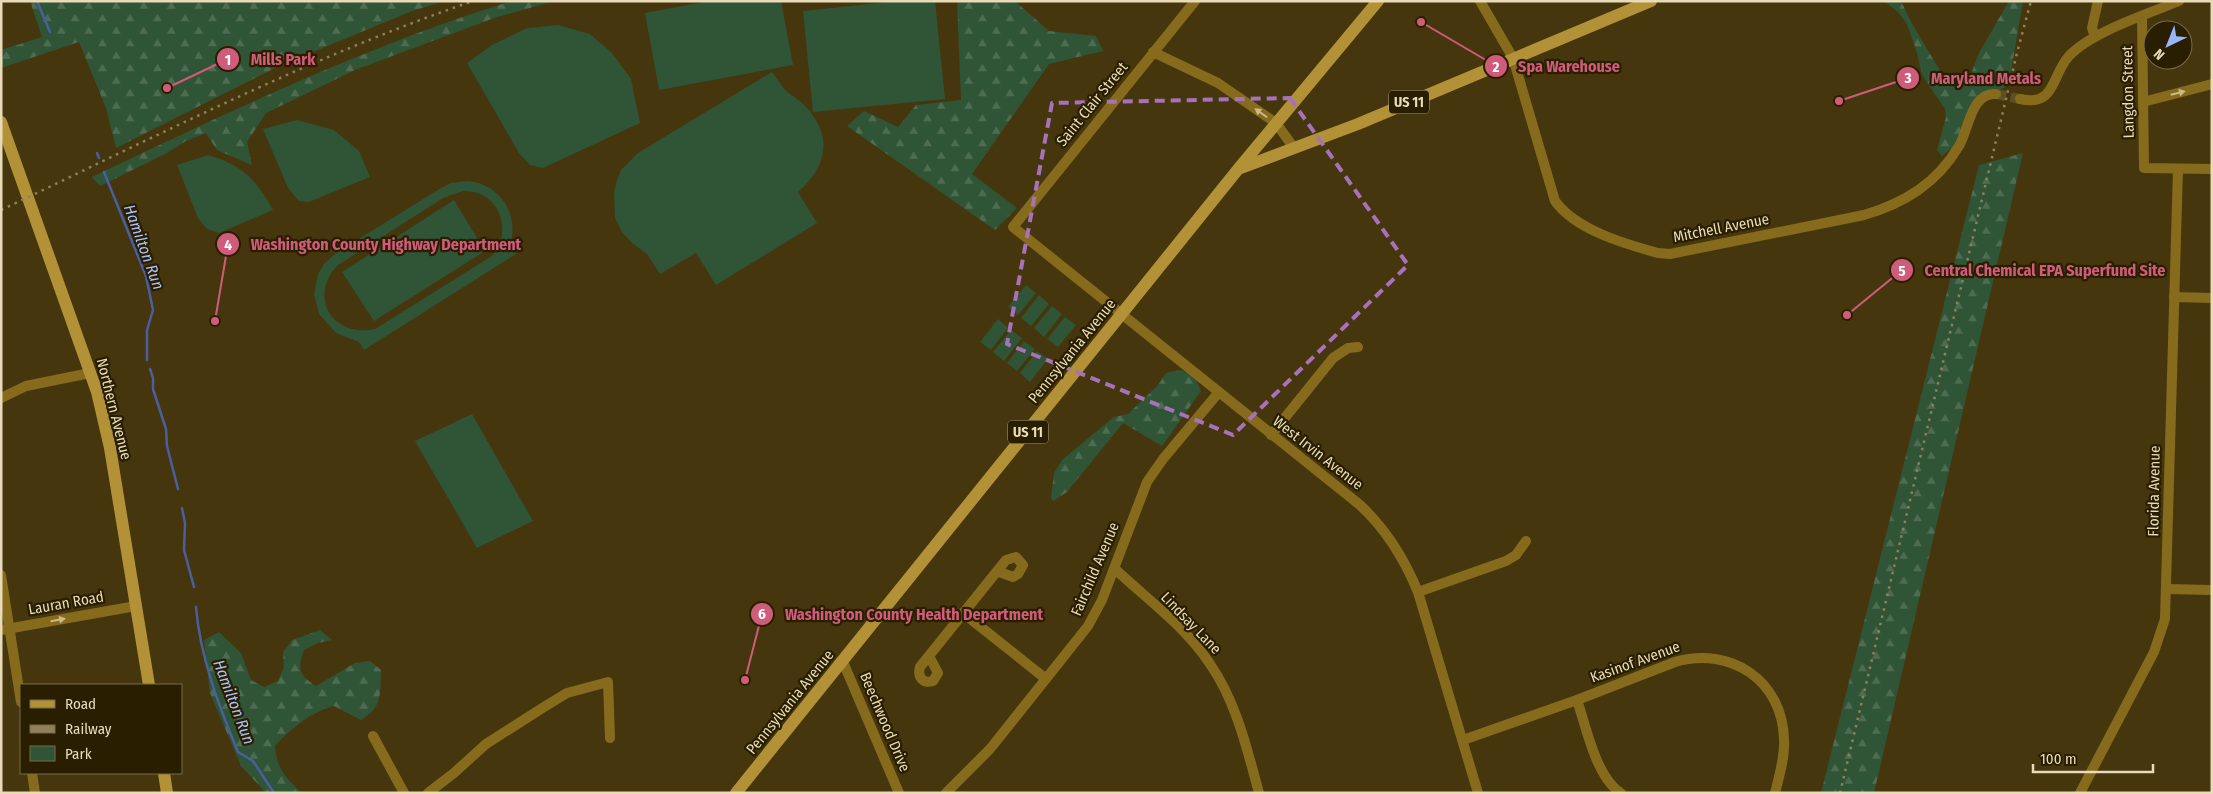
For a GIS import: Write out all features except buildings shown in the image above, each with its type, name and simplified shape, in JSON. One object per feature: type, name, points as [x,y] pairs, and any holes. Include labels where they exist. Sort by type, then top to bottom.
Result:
[{"type":"main road","name":"Pennsylvania Avenue","points":[[736,793],[1239,168],[1378,1]]},
{"type":"main road","name":"US 11","points":[[1239,168],[1358,124],[1650,1]]},
{"type":"main road","name":"Northern Avenue","points":[[1,122],[97,392],[110,448],[149,684]]},
{"type":"main road","points":[[164,774],[167,793]]},
{"type":"street","name":"Saint Clair Street","points":[[1013,227],[1195,1]]},
{"type":"street","name":"Mitchell Avenue","points":[[1480,1],[1513,58],[1555,201],[1563,212],[1583,226],[1658,253],[1670,254],[1864,216],[1889,208],[1910,197],[1942,170],[1963,138],[1978,101],[1983,96],[1996,94]]},
{"type":"street","points":[[2095,37],[2092,28],[2098,1]]},
{"type":"street","points":[[2020,99],[2034,102],[2046,96],[2068,57],[2095,37],[2180,1]]},
{"type":"street","name":"Langdon Street","points":[[2142,16],[2144,168],[2178,169]]},
{"type":"street","points":[[1153,52],[1218,83],[1276,123],[1294,148]]},
{"type":"street","points":[[2143,102],[2212,84]]},
{"type":"street","points":[[2178,169],[2212,170]]},
{"type":"street","name":"Florida Avenue","points":[[2080,793],[2154,652],[2165,619],[2178,169]]},
{"type":"street","name":"West Irvin Avenue","points":[[1013,227],[1372,516],[1406,564],[1418,592],[1478,793]]},
{"type":"street","points":[[2174,297],[2212,298]]},
{"type":"street","points":[[1271,435],[1333,358],[1348,348],[1358,347]]},
{"type":"street","points":[[1,398],[26,386],[90,373]]},
{"type":"street","name":"Fairchild Avenue","points":[[946,793],[990,749],[1088,626],[1102,600],[1115,569],[1147,482],[1163,459],[1219,392]]},
{"type":"street","points":[[1418,592],[1506,561],[1516,555],[1526,541]]},
{"type":"street","name":"Lindsay Lane","points":[[1115,569],[1180,630],[1200,650],[1210,664],[1228,696],[1259,793]]},
{"type":"street","points":[[929,656],[997,572]]},
{"type":"street","points":[[1,575],[6,629],[20,697]]},
{"type":"street","points":[[2167,589],[2212,590]]},
{"type":"street","name":"Lauran Road","points":[[6,629],[136,606]]},
{"type":"street","points":[[963,613],[1046,679]]},
{"type":"street","name":"Kasinof Avenue","points":[[1463,740],[1689,658],[1716,658],[1731,662],[1745,669],[1758,679],[1769,692],[1779,709],[1784,740],[1783,758],[1775,793]]},
{"type":"street","name":"Beechwood Drive","points":[[843,662],[899,793]]},
{"type":"street","points":[[428,793],[454,773],[486,744],[544,707],[567,693],[608,682],[610,738]]},
{"type":"street","points":[[1577,700],[1601,770],[1609,782],[1621,793]]},
{"type":"street","points":[[373,736],[404,793]]},
{"type":"street","points":[[32,774],[35,793]]},
{"type":"highlighted area","points":[[1290,98],[1408,265],[1233,435],[1007,344],[1052,103]]},
{"type":"green space","points":[[30,1],[445,1],[412,11],[279,66],[116,148],[106,108],[79,42],[1,68],[1,50],[42,37]]},
{"type":"green space","points":[[512,1],[555,1],[497,17],[355,70],[266,113],[247,142],[252,165],[217,150],[206,133],[186,141],[165,154],[100,186],[92,177],[195,128],[351,59],[404,38]]},
{"type":"green space","points":[[709,1],[781,1],[793,65],[659,90],[645,13]]},
{"type":"green space","points":[[897,1],[935,1],[945,99],[813,112],[803,11]]},
{"type":"green space","points":[[957,1],[1015,1],[1049,31],[1096,36],[1103,51],[1049,64],[972,174],[1017,208],[995,230],[847,126],[864,111],[898,127],[916,105],[961,100]]},
{"type":"green space","points":[[1884,1],[1901,1],[1911,22],[1942,74],[1953,83],[1968,82],[1979,53],[2009,1],[2023,1],[2009,83],[2004,88],[1977,99],[1953,147],[1942,156],[1937,150],[1946,117],[1945,109],[1922,75],[1907,24],[1898,12]]},
{"type":"green space","points":[[558,25],[590,34],[612,53],[631,79],[640,123],[543,168],[530,165],[519,153],[467,63],[492,45],[527,28]]},
{"type":"green space","points":[[772,72],[786,91],[807,108],[821,130],[823,152],[820,162],[808,182],[798,192],[817,223],[716,285],[696,253],[660,274],[647,254],[632,243],[622,232],[615,218],[614,192],[621,170],[638,153]]},
{"type":"green space","points":[[297,120],[334,130],[359,151],[370,177],[309,202],[299,201],[288,188],[263,129]]},
{"type":"green space","points":[[2023,153],[1874,793],[1821,793],[1979,165]]},
{"type":"green space","points":[[208,155],[230,163],[247,175],[273,210],[219,233],[207,229],[198,218],[177,165]]},
{"type":"green space","points":[[468,181],[479,183],[498,195],[510,212],[512,234],[510,245],[516,254],[364,350],[359,342],[336,333],[319,314],[314,294],[318,274],[324,264],[336,253],[451,183]],"holes":[[[463,191],[475,192],[486,197],[494,204],[502,224],[499,246],[492,256],[375,329],[360,330],[347,327],[337,321],[329,312],[325,302],[325,290],[329,277],[338,265],[443,198]]]},
{"type":"green space","points":[[454,200],[485,251],[374,321],[342,272]]},
{"type":"green space","points":[[1026,285],[1036,293],[1018,315],[1008,307]]},
{"type":"green space","points":[[1039,295],[1049,304],[1031,326],[1021,318]]},
{"type":"green space","points":[[1052,306],[1062,314],[1044,337],[1034,328]]},
{"type":"green space","points":[[1065,317],[1076,325],[1058,347],[1047,339]]},
{"type":"green space","points":[[998,319],[1008,328],[991,350],[980,342]]},
{"type":"green space","points":[[1011,330],[1022,338],[1004,361],[993,352]]},
{"type":"green space","points":[[1024,341],[1035,349],[1017,371],[1007,363]]},
{"type":"green space","points":[[1037,351],[1048,359],[1030,382],[1020,373]]},
{"type":"green space","points":[[1181,370],[1195,377],[1201,391],[1162,446],[1123,423],[1067,492],[1053,501],[1051,498],[1054,473],[1062,460],[1114,417],[1128,414],[1158,385],[1166,373]]},
{"type":"green space","points":[[472,414],[533,521],[477,548],[415,441]]},
{"type":"green space","points":[[320,630],[332,640],[318,643],[304,650],[300,667],[303,675],[316,686],[355,663],[370,661],[381,670],[379,699],[373,710],[361,720],[334,706],[310,716],[295,727],[275,746],[277,760],[283,772],[302,793],[266,793],[241,766],[210,693],[204,640],[219,632],[241,653],[251,680],[264,687],[278,681],[284,667],[283,652],[292,640]]},
{"type":"waterway","name":"Hamilton Run","points":[[37,1],[50,32]]},
{"type":"waterway","name":"Hamilton Run","points":[[97,153],[99,158]]},
{"type":"waterway","name":"Hamilton Run","points":[[104,172],[146,276],[153,310],[147,330],[147,360]]},
{"type":"waterway","name":"Hamilton Run","points":[[150,369],[153,378],[153,389],[166,429],[167,446],[178,489]]},
{"type":"waterway","name":"Hamilton Run","points":[[182,508],[185,523],[184,550],[194,587]]},
{"type":"waterway","name":"Hamilton Run","points":[[196,607],[206,663],[217,699],[238,752],[253,761],[274,793]]},
{"type":"tunnel","points":[[1996,94],[2020,99]]},
{"type":"railway","points":[[1,210],[293,72],[412,23],[473,1]]},
{"type":"railway","points":[[1840,793],[2031,1]]},
{"type":"place","name":"Spa Warehouse","points":[[1421,22]]},
{"type":"place","name":"Mills Park","points":[[167,88]]},
{"type":"place","name":"Maryland Metals","points":[[1839,101]]},
{"type":"place","name":"Central Chemical EPA Superfund Site","points":[[1847,315]]},
{"type":"place","name":"Washington County Highway Department","points":[[215,321]]},
{"type":"place","name":"Washington County Health Department","points":[[745,680]]}]
